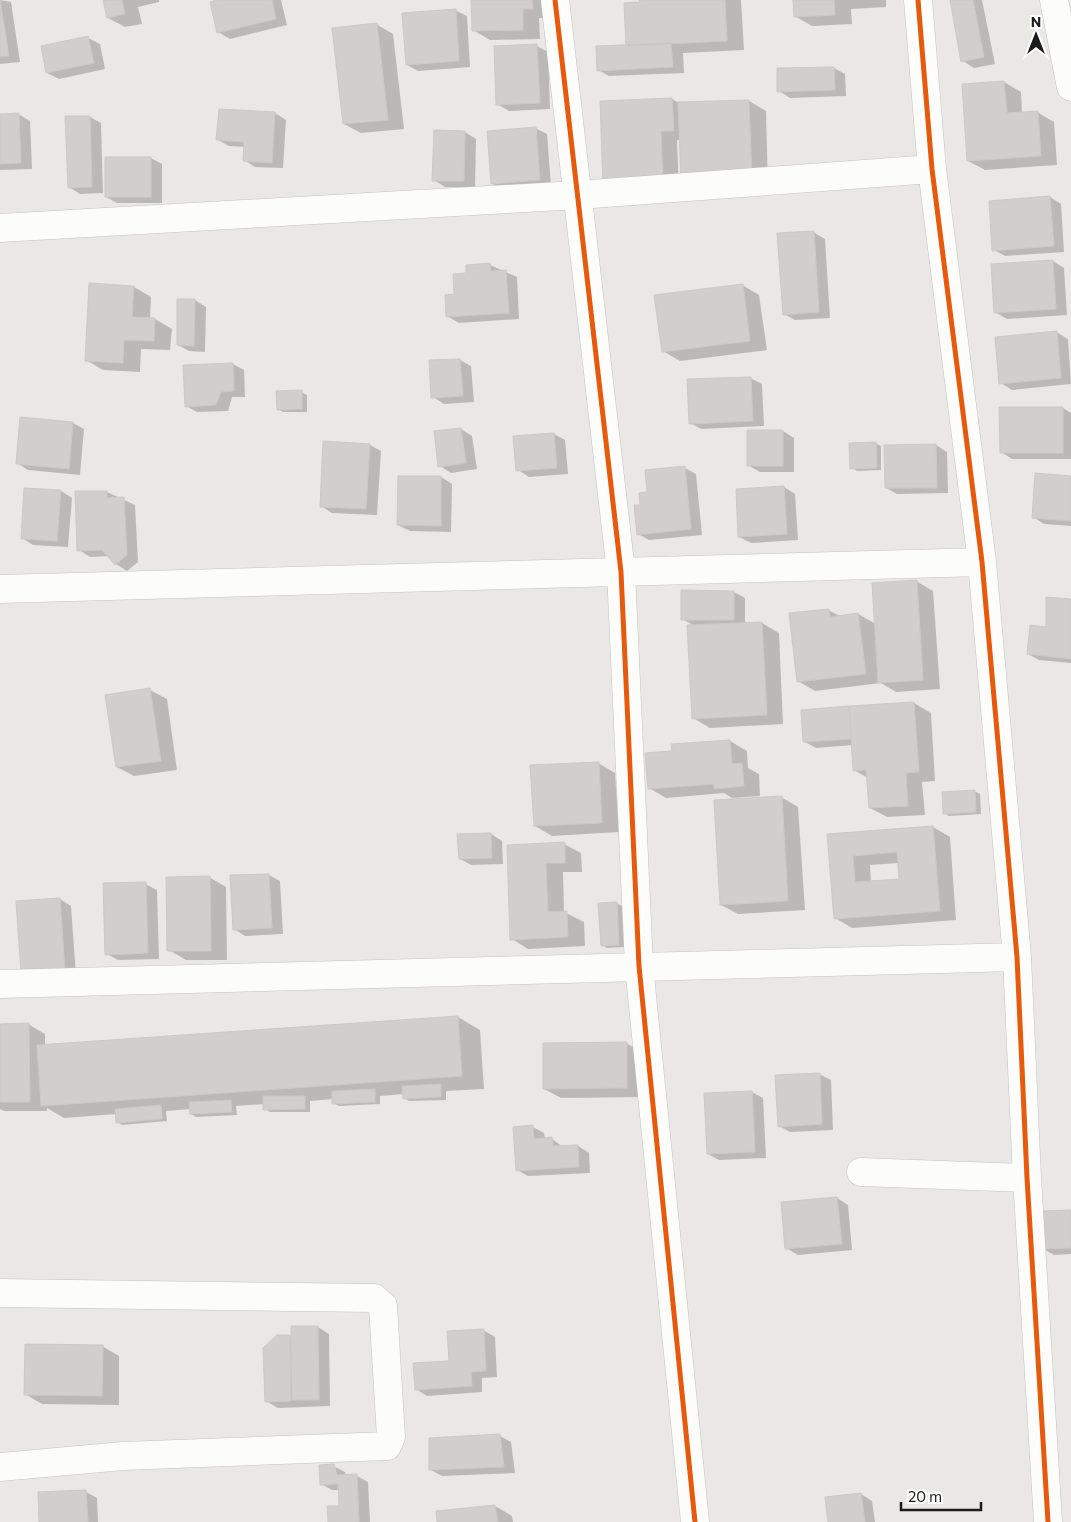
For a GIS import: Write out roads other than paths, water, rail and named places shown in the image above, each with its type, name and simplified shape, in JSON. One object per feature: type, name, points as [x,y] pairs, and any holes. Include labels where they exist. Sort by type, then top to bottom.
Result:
[{"type":"street","points":[[555,0],[621,572],[639,966],[695,1522]]},
{"type":"street","points":[[918,0],[932,169],[982,562],[1017,957],[1027,1178],[1048,1522]]},
{"type":"street","points":[[1054,0],[1071,87]]},
{"type":"street","points":[[0,228],[578,195],[932,169]]},
{"type":"street","points":[[0,589],[982,562]]},
{"type":"street","points":[[0,984],[1017,957]]},
{"type":"street","points":[[861,1172],[1027,1178]]},
{"type":"street","points":[[0,1294],[374,1298],[383,1306],[390,1437],[387,1446],[123,1456],[0,1467]]}]
